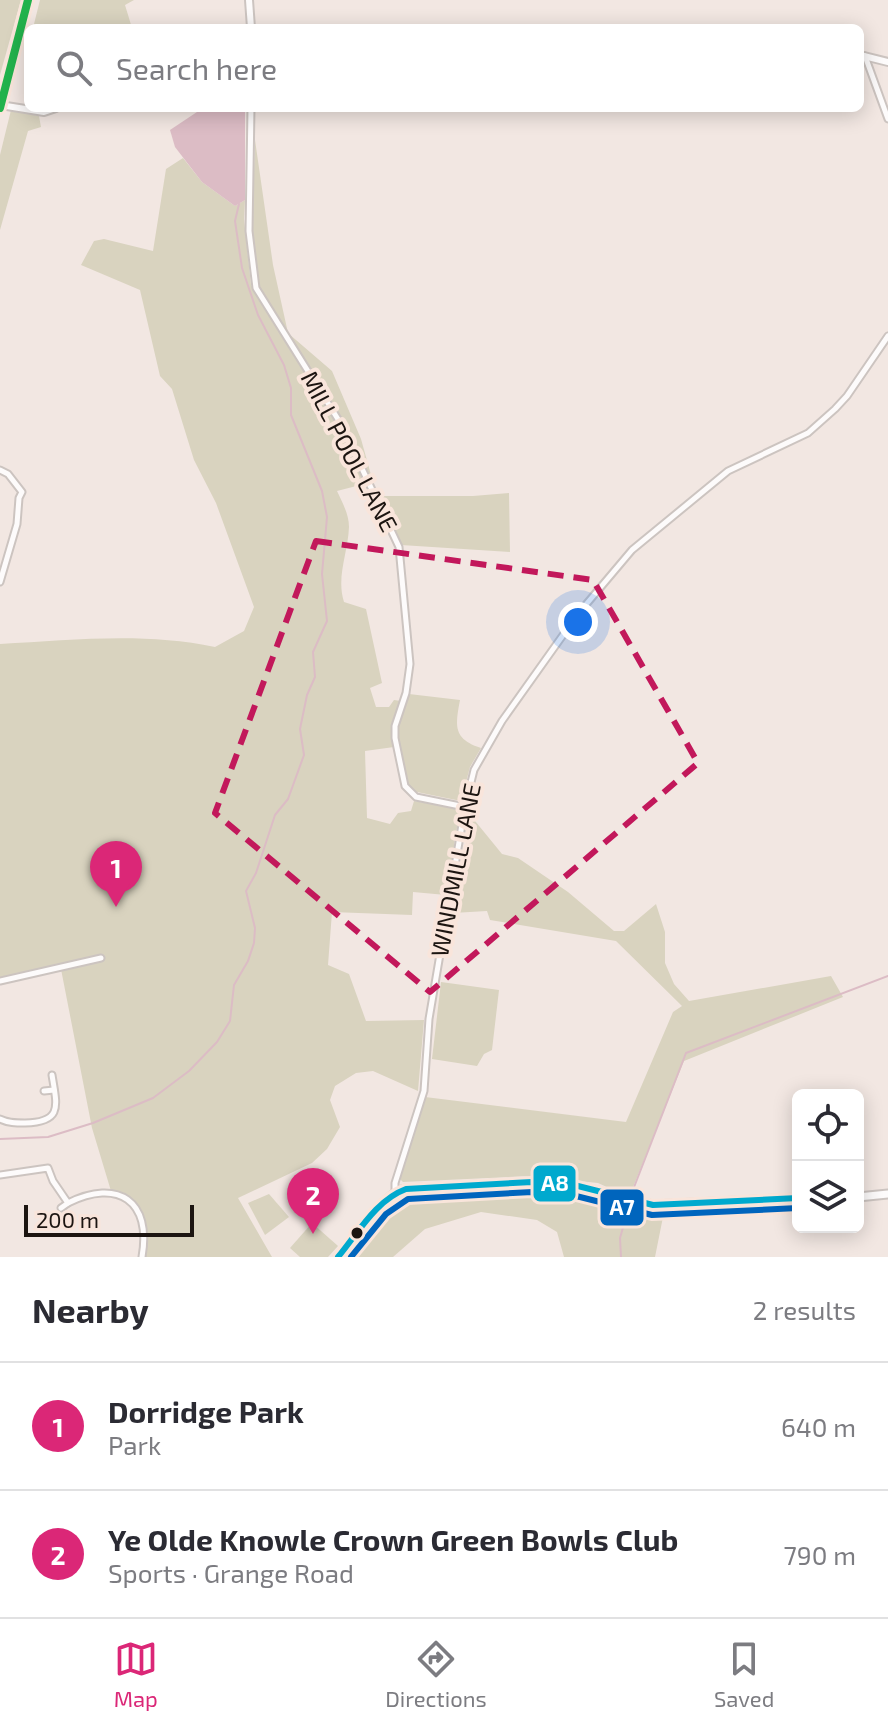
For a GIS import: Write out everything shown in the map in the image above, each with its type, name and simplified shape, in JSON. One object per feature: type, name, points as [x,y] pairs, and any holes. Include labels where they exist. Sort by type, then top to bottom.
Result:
[{"type":"main road","points":[[338,1257],[380,1205],[395,1192],[532,1182],[588,1188],[653,1205],[792,1198]]},
{"type":"main road","points":[[864,1196],[888,1194]]},
{"type":"street","points":[[249,0],[251,24]]},
{"type":"street","points":[[864,56],[884,61]]},
{"type":"street","points":[[864,58],[888,119]]},
{"type":"street","points":[[871,72],[884,61]]},
{"type":"street","points":[[0,105],[24,109]]},
{"type":"street","name":"MILL POOL LANE","points":[[251,112],[249,231],[256,288],[341,424],[399,547],[410,664],[395,732],[403,780],[414,797],[465,807]]},
{"type":"street","name":"WINDMILL LANE","points":[[395,1192],[395,1183],[424,1091],[429,1019],[465,807],[474,770],[502,721],[578,614],[632,550],[728,471],[808,433],[843,401],[888,336]]},
{"type":"street","points":[[0,470],[8,474],[22,492],[0,582]]},
{"type":"street","points":[[0,981],[101,958]]},
{"type":"street","points":[[0,1119],[13,1123],[50,1119],[56,1111],[52,1075]]},
{"type":"street","points":[[44,1091],[54,1090]]},
{"type":"street","points":[[0,1175],[48,1168],[68,1203]]},
{"type":"street","points":[[61,1208],[92,1192],[125,1198],[142,1218],[145,1231],[142,1257]]},
{"type":"highlighted area","points":[[316,541],[593,580],[698,763],[430,992],[215,813]]},
{"type":"shaded area","points":[[0,0],[21,0],[0,75]]},
{"type":"shaded area","points":[[40,0],[134,0],[125,5],[131,24],[34,24]]},
{"type":"shaded area","points":[[11,110],[39,116],[41,127],[28,131],[0,230],[0,155]]},
{"type":"shaded area","points":[[197,112],[245,112],[245,200],[235,206],[202,182],[175,147],[170,130]]},
{"type":"shaded area","points":[[255,140],[273,265],[288,333],[259,287],[252,233]]},
{"type":"shaded area","points":[[183,158],[202,182],[235,206],[245,200],[251,285],[340,424],[368,483],[337,491],[347,513],[349,527],[342,593],[344,602],[366,609],[382,683],[370,688],[376,707],[389,707],[394,700],[401,701],[393,729],[394,747],[365,751],[367,818],[390,824],[398,813],[411,811],[414,801],[460,809],[446,895],[413,892],[412,915],[332,912],[328,965],[349,974],[366,1021],[424,1020],[418,1091],[373,1071],[356,1073],[335,1086],[330,1100],[340,1127],[327,1149],[312,1163],[238,1198],[272,1257],[144,1257],[146,1235],[142,1216],[131,1202],[111,1191],[92,1128],[60,964],[0,979],[0,644],[135,638],[215,647],[244,631],[254,607],[216,503],[194,460],[172,389],[160,376],[140,290],[81,265],[94,241],[104,239],[153,251],[166,169]]},
{"type":"shaded area","points":[[289,334],[332,371],[361,439],[373,482],[344,423]]},
{"type":"shaded area","points":[[509,493],[510,552],[401,545],[383,496],[473,496]]},
{"type":"shaded area","points":[[409,694],[460,700],[458,730],[465,740],[481,748],[470,767],[461,801],[412,791],[407,784],[397,728]]},
{"type":"shaded area","points":[[471,816],[502,854],[518,858],[568,892],[614,931],[624,931],[656,904],[665,932],[665,963],[674,984],[689,1001],[831,976],[843,997],[684,1061],[629,1197],[598,1183],[530,1176],[403,1182],[400,1179],[425,1097],[626,1122],[673,1012],[682,1006],[616,941],[490,920],[487,911],[453,913]]},
{"type":"shaded area","points":[[441,982],[499,990],[492,1050],[484,1054],[477,1066],[432,1059]]},
{"type":"shaded area","points":[[412,1193],[577,1193],[634,1209],[664,1212],[655,1257],[564,1257],[557,1232],[537,1220],[481,1212],[425,1229],[393,1257],[354,1257],[348,1252],[383,1208]]},
{"type":"shaded area","points":[[269,1194],[289,1217],[265,1235],[248,1203]]},
{"type":"shaded area","points":[[312,1223],[338,1246],[328,1257],[300,1257],[290,1248]]},
{"type":"waterway","points":[[0,1139],[48,1137],[93,1123],[153,1098],[189,1071],[217,1042],[230,1021],[234,985],[254,943],[255,928],[246,891],[256,873],[275,815],[288,799],[304,755],[300,729],[307,695],[315,677],[313,652],[327,621],[322,574],[327,517],[322,491],[291,415],[291,388],[284,365],[258,315],[242,268],[235,221],[239,204]]},
{"type":"waterway","points":[[631,1195],[686,1053],[888,976]]},
{"type":"waterway","points":[[621,1257],[620,1238],[629,1207]]},
{"type":"transit line","points":[[0,108],[28,0]]},
{"type":"transit line","name":"A8","points":[[338,1257],[377,1209],[406,1189],[532,1182],[574,1185],[653,1205],[792,1198]]},
{"type":"transit line","name":"A7","points":[[351,1257],[386,1214],[408,1199],[532,1192],[572,1195],[652,1215],[792,1208]]},
{"type":"place","name":"Dorridge Park","points":[[116,907]]},
{"type":"place","name":"Ye Olde Knowle Crown Green Bowls Club","points":[[313,1234]]}]
